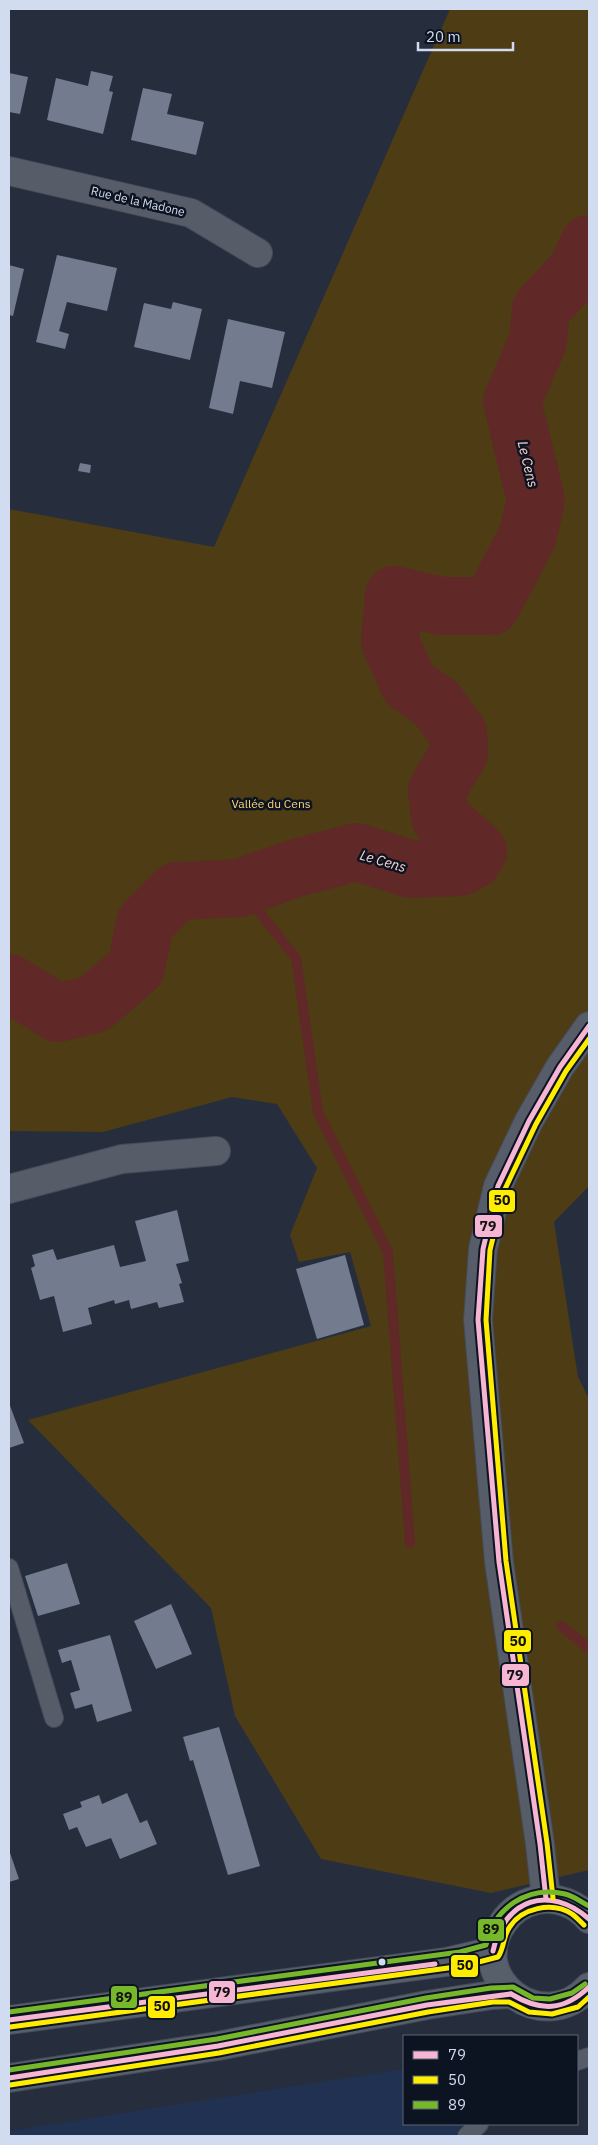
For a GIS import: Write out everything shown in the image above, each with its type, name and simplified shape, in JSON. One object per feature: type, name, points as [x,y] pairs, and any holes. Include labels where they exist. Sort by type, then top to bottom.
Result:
[{"type":"main road","points":[[587,1915],[565,1902],[546,1899],[530,1902],[509,1915],[498,1932],[493,1951],[494,1965],[499,1977],[511,1994],[531,2005],[561,2006],[575,2000],[588,1989]]},
{"type":"main road","points":[[9,2020],[446,1962],[493,1951]]},
{"type":"main road","points":[[9,2078],[218,2046],[427,2005],[511,1994]]},
{"type":"street","name":"Rue de la Madone","points":[[9,171],[191,213],[258,253]]},
{"type":"street","points":[[546,1899],[540,1844],[499,1562],[478,1320],[484,1249],[498,1186],[529,1121],[560,1067],[589,1026]]},
{"type":"street","points":[[9,1189],[122,1159],[216,1152]]},
{"type":"lane","points":[[9,1568],[54,1718]]},
{"type":"lane","points":[[467,2136],[478,2125]]},
{"type":"shaded area","points":[[403,2069],[403,2125],[461,2125],[455,2136],[9,2136],[9,2131]]},
{"type":"green space","name":"Vallée du Cens","points":[[450,9],[589,9],[589,1186],[554,1222],[578,1377],[589,1399],[589,1870],[491,1893],[321,1859],[235,1716],[211,1608],[28,1420],[371,1326],[350,1252],[299,1262],[290,1235],[317,1168],[277,1104],[232,1097],[103,1132],[9,1131],[9,509],[214,547]]},
{"type":"building","points":[[91,71],[113,76],[109,91],[113,92],[103,134],[47,120],[56,78],[88,86]]},
{"type":"building","points":[[9,73],[28,77],[20,114],[9,112]]},
{"type":"building","points":[[143,88],[172,94],[167,114],[204,122],[196,155],[131,140]]},
{"type":"building","points":[[57,255],[117,268],[107,311],[67,302],[59,331],[69,334],[65,349],[36,342]]},
{"type":"building","points":[[9,265],[24,269],[13,316],[9,315]]},
{"type":"building","points":[[173,302],[202,309],[190,360],[134,347],[144,303],[171,309]]},
{"type":"building","points":[[228,319],[285,332],[272,388],[240,381],[233,414],[209,408]]},
{"type":"building","points":[[80,463],[91,465],[90,473],[78,471]]},
{"type":"building","points":[[177,1210],[189,1261],[176,1264],[182,1283],[179,1284],[184,1302],[159,1308],[157,1302],[131,1309],[129,1300],[115,1304],[114,1300],[88,1308],[92,1324],[63,1332],[54,1296],[40,1300],[31,1268],[35,1266],[32,1255],[53,1249],[57,1260],[114,1245],[120,1267],[146,1261],[135,1221]]},
{"type":"building","points":[[345,1255],[364,1325],[317,1339],[296,1269]]},
{"type":"building","points":[[9,1403],[24,1443],[9,1448]]},
{"type":"building","points":[[67,1563],[80,1604],[38,1616],[25,1576]]},
{"type":"building","points":[[171,1604],[192,1654],[156,1669],[134,1621]]},
{"type":"building","points":[[110,1635],[132,1711],[97,1722],[92,1704],[75,1709],[70,1693],[80,1690],[71,1660],[62,1663],[58,1650]]},
{"type":"building","points":[[219,1727],[260,1866],[228,1875],[193,1760],[190,1761],[183,1737]]},
{"type":"building","points":[[127,1793],[140,1823],[147,1820],[157,1844],[120,1859],[111,1838],[86,1847],[77,1827],[69,1830],[63,1814],[82,1807],[80,1802],[99,1795],[102,1804]]},
{"type":"building","points":[[9,1850],[19,1879],[9,1882]]},
{"type":"waterway","name":"Le Cens","points":[[9,983],[58,1013],[94,1004],[136,968],[145,923],[177,891],[240,888],[296,868],[357,852],[410,869],[460,867],[473,860],[478,851],[440,817],[437,790],[459,753],[458,733],[436,703],[409,684],[390,642],[394,595],[442,606],[491,606],[528,535],[536,500],[512,401],[538,341],[541,309],[577,270],[589,244]]},
{"type":"waterway","points":[[240,888],[296,958],[318,1112],[388,1252],[410,1543]]},
{"type":"waterway","points":[[561,1626],[589,1648]]},
{"type":"transit line","name":"79","points":[[546,1899],[540,1844],[499,1562],[478,1320],[483,1249],[498,1186],[529,1121],[560,1067],[589,1026]]},
{"type":"transit line","name":"50","points":[[553,1898],[547,1843],[506,1561],[486,1320],[490,1250],[505,1189],[536,1124],[566,1071],[589,1039]]},
{"type":"transit line","name":"89","points":[[9,2012],[460,1952],[486,1945],[496,1920],[504,1910],[526,1896],[551,1892],[565,1894],[589,1906]]},
{"type":"transit line","name":"79","points":[[493,1951],[499,1933],[507,1919],[518,1909],[530,1902],[544,1900],[559,1902],[574,1908],[589,1919]]},
{"type":"transit line","name":"50","points":[[10,2027],[463,1966],[498,1957],[507,1932],[514,1921],[529,1911],[546,1907],[564,1910],[572,1914],[584,1925]]},
{"type":"transit line","name":"79","points":[[9,2020],[435,1964]]},
{"type":"transit line","name":"89","points":[[9,2070],[217,2039],[426,1998],[491,1988],[513,1987],[533,1998],[550,1999],[572,1993],[585,1984]]},
{"type":"transit line","name":"79","points":[[511,1994],[532,2004],[552,2006],[570,2001],[589,1987]]},
{"type":"transit line","name":"79","points":[[9,2078],[218,2046],[427,2005],[511,1994]]},
{"type":"transit line","name":"50","points":[[10,2085],[219,2053],[428,2012],[493,2002],[509,2002],[529,2012],[552,2014],[578,2007],[589,1997]]}]
